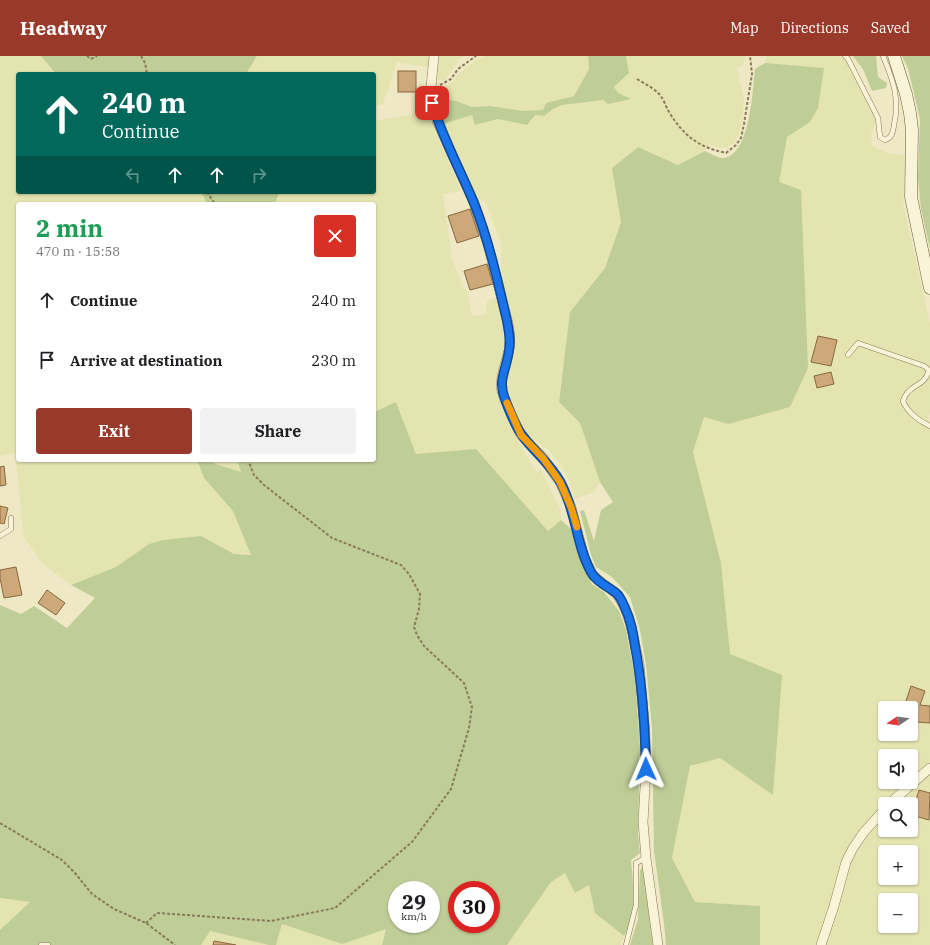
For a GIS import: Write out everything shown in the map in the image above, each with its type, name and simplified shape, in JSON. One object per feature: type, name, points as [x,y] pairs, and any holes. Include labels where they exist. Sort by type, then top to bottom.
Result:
[{"type":"main road","points":[[894,56],[906,94],[910,113],[912,130],[910,197],[930,288]]},
{"type":"street","points":[[434,56],[431,88],[432,103],[437,121],[474,203],[488,245],[508,323],[510,337],[509,350],[502,376],[501,387],[504,398],[521,435],[543,458],[560,482],[571,507],[584,557],[592,574],[617,594],[625,608],[631,626],[639,663],[645,733],[646,769],[643,822],[646,858],[658,945]]},
{"type":"street","points":[[898,797],[930,768]]},
{"type":"street","points":[[821,945],[846,862],[853,848],[864,832],[878,817]]},
{"type":"lane","points":[[845,56],[848,59],[878,118],[880,137],[885,140],[889,139],[892,134],[897,112],[896,95],[883,56]]},
{"type":"lane","points":[[848,355],[858,343],[924,366],[929,370],[927,377],[921,384],[908,391],[903,401],[905,407],[930,426]]},
{"type":"lane","points":[[0,536],[10,529],[11,518]]},
{"type":"lane","points":[[626,945],[636,905],[636,863],[646,858]]},
{"type":"lane","points":[[41,945],[48,945]]},
{"type":"path","points":[[87,56],[91,59],[97,56]]},
{"type":"path","points":[[141,56],[145,63],[147,72]]},
{"type":"path","points":[[431,88],[443,84],[451,79],[458,69],[476,56]]},
{"type":"path","points":[[637,79],[660,95],[670,113],[688,136],[695,142],[726,153],[736,145],[740,138],[744,124],[752,74],[750,56]]},
{"type":"path","points":[[146,923],[157,913],[271,921],[335,908],[412,842],[452,790],[469,728],[472,707],[464,683],[424,646],[417,635],[414,627],[419,609],[420,594],[409,574],[401,565],[332,538],[264,485],[254,475],[249,462]]},
{"type":"path","points":[[0,824],[62,860],[92,894],[114,909],[146,923],[175,945]]},
{"type":"green space","points":[[0,56],[41,56],[54,72],[16,72],[16,194],[202,194],[206,202],[16,202],[16,462],[198,462],[204,478],[233,510],[252,555],[234,554],[201,536],[149,544],[116,567],[71,585],[42,563],[24,537],[15,453],[0,456]]},
{"type":"green space","points":[[41,56],[257,56],[247,72],[54,72]]},
{"type":"green space","points":[[257,56],[429,56],[428,67],[397,62],[383,104],[376,106],[376,72],[247,72]]},
{"type":"green space","points":[[439,56],[464,56],[459,59],[444,81],[436,79]]},
{"type":"green space","points":[[486,56],[588,56],[589,69],[574,96],[543,110],[523,111],[490,106],[472,107],[456,101],[441,98],[442,89],[452,82],[458,74],[476,60]]},
{"type":"green space","points":[[588,56],[626,56],[629,73],[614,87],[618,93],[631,99],[608,104],[603,100],[562,105],[553,109],[544,116],[535,115],[527,125],[498,119],[475,125],[472,115],[443,124],[441,98],[456,101],[472,107],[490,106],[523,111],[543,110],[546,103],[574,96],[589,69]]},
{"type":"green space","points":[[626,56],[745,56],[744,64],[737,69],[744,98],[743,113],[740,131],[734,143],[728,147],[720,148],[709,145],[705,151],[679,165],[638,147],[612,168],[621,222],[605,267],[570,312],[559,401],[580,423],[600,482],[593,493],[574,499],[570,482],[561,465],[549,451],[525,432],[508,394],[505,385],[514,349],[513,322],[502,286],[501,243],[485,200],[475,202],[443,124],[472,115],[476,125],[498,119],[527,125],[535,115],[544,116],[553,109],[562,105],[603,100],[631,99],[618,93],[614,87],[629,73]]},
{"type":"green space","points":[[766,56],[839,56],[846,61],[876,120],[871,134],[872,146],[887,153],[906,155],[903,203],[930,323],[930,945],[760,945],[760,906],[695,902],[672,858],[690,767],[720,757],[773,794],[730,654],[721,563],[693,452],[704,417],[728,424],[779,182],[787,137],[810,122],[824,69],[765,63]]},
{"type":"green space","points":[[853,56],[876,56],[878,77],[887,83],[886,88],[872,91],[863,69]]},
{"type":"green space","points":[[902,56],[930,56],[930,249],[921,209],[918,177],[920,119],[908,68]]},
{"type":"green space","points":[[765,63],[824,68],[818,108],[810,122],[787,137],[779,182],[801,190],[808,368],[790,407],[728,424],[704,417],[693,452],[721,563],[730,654],[782,675],[773,795],[720,758],[690,766],[672,858],[695,902],[760,906],[760,945],[666,945],[654,851],[652,728],[646,664],[640,630],[630,597],[612,577],[596,567],[591,555],[580,511],[584,510],[594,541],[601,510],[613,502],[600,482],[580,423],[559,402],[570,312],[605,268],[621,222],[612,168],[638,147],[678,165],[705,151],[721,158],[732,155],[739,146],[748,120],[755,69]]},
{"type":"green space","points":[[427,112],[461,191],[443,194],[452,259],[463,287],[468,294],[472,316],[486,314],[487,300],[496,298],[506,340],[502,363],[495,383],[497,392],[517,439],[536,472],[541,470],[560,510],[561,520],[548,531],[476,449],[416,454],[396,402],[376,411],[376,202],[276,202],[278,194],[376,194],[376,121]]},
{"type":"green space","points":[[202,194],[278,194],[276,202],[206,202]]},
{"type":"green space","points":[[396,402],[416,454],[476,449],[548,531],[561,520],[571,529],[580,557],[592,584],[604,592],[619,611],[626,630],[635,677],[640,747],[638,834],[640,853],[631,860],[634,899],[631,918],[624,936],[595,913],[589,885],[575,893],[565,873],[551,882],[507,945],[382,945],[386,929],[342,944],[282,924],[276,945],[269,945],[210,931],[201,945],[0,945],[0,930],[30,902],[0,898],[0,605],[21,614],[34,606],[67,628],[95,598],[71,585],[116,567],[149,544],[163,540],[201,536],[234,554],[251,555],[233,511],[204,478],[198,462],[213,462],[241,472],[238,462],[376,462],[376,411]]},
{"type":"green space","points":[[213,462],[238,462],[241,472]]},
{"type":"green space","points":[[643,867],[653,945],[630,945],[638,919],[640,870]]},
{"type":"green space","points":[[565,873],[589,884],[595,913],[624,936],[621,945],[507,945],[551,882]]},
{"type":"green space","points":[[0,898],[31,902],[0,930]]},
{"type":"green space","points":[[282,924],[342,944],[387,928],[382,945],[276,945]]},
{"type":"green space","points":[[209,931],[269,945],[201,945]]},
{"type":"building","points":[[398,71],[416,71],[416,92],[398,92]]},
{"type":"building","points":[[470,209],[479,236],[457,243],[448,216]]},
{"type":"building","points":[[487,264],[493,284],[470,290],[464,271]]},
{"type":"building","points":[[818,336],[837,340],[831,366],[811,362]]},
{"type":"building","points":[[831,372],[834,384],[817,388],[814,376]]},
{"type":"building","points":[[4,466],[6,485],[0,486],[0,467]]},
{"type":"building","points":[[0,506],[8,508],[4,524],[0,523]]},
{"type":"building","points":[[16,567],[22,595],[4,598],[0,570]]},
{"type":"building","points":[[47,590],[65,603],[56,615],[38,603]]},
{"type":"building","points":[[911,686],[925,691],[920,705],[930,706],[930,723],[918,722],[918,701],[906,701]]},
{"type":"building","points":[[919,790],[930,793],[929,820],[918,817],[918,797],[917,797]]},
{"type":"building","points":[[214,941],[236,945],[213,945]]},
{"type":"slow traffic","points":[[507,403],[521,435],[543,458],[560,482],[571,507],[577,527]]},
{"type":"route","points":[[432,103],[437,121],[474,203],[488,245],[508,323],[510,337],[509,350],[502,376],[501,387],[504,398],[521,435],[543,458],[560,482],[571,507],[584,557],[592,574],[617,594],[625,608],[631,626],[639,663],[645,733],[646,769]]}]
